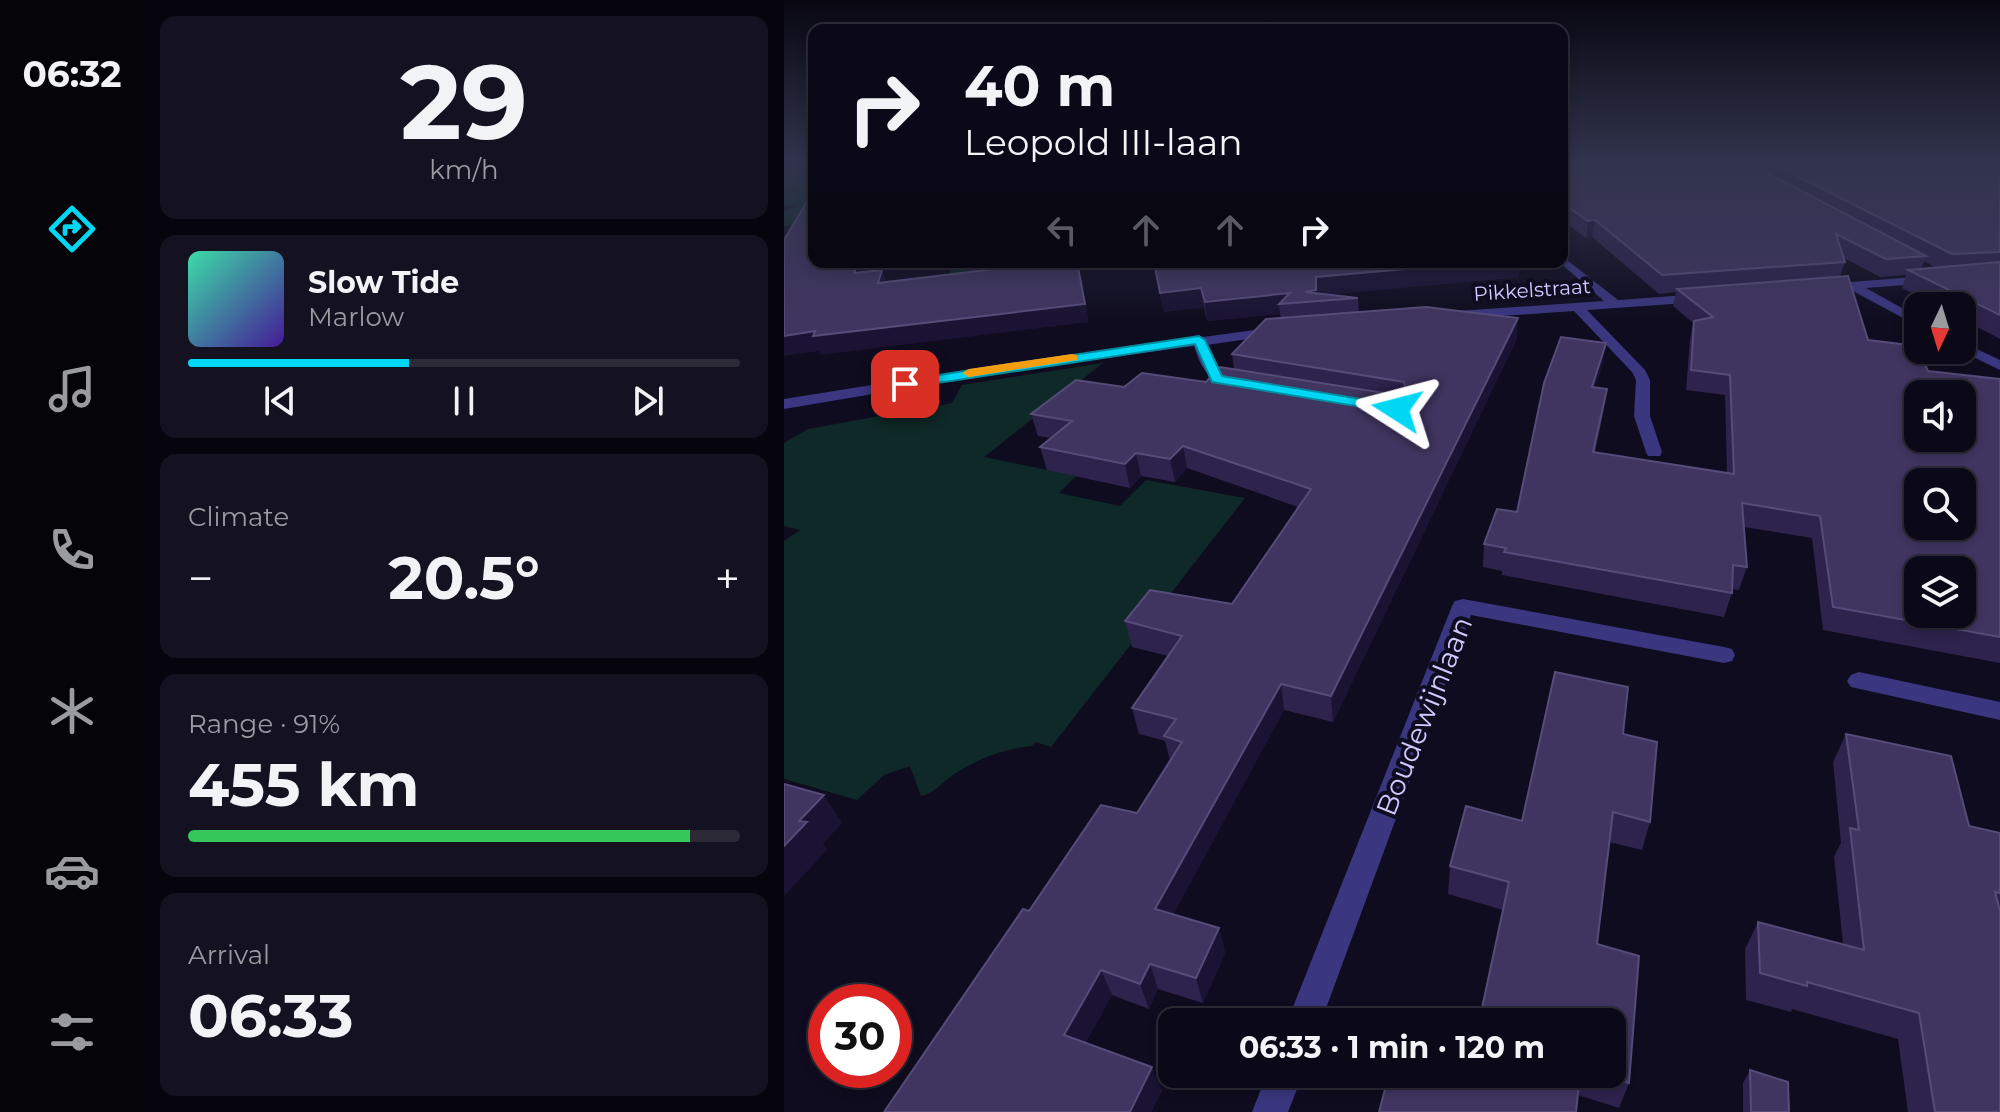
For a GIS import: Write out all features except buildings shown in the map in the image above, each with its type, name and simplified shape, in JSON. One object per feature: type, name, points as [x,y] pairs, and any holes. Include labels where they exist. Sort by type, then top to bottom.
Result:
[{"type":"street","points":[[1568,264],[1615,304]]},
{"type":"street","points":[[1808,289],[1943,279],[1918,266]]},
{"type":"street","points":[[1853,286],[1904,314]]},
{"type":"street","name":"Pikkelstraat","points":[[1445,316],[1717,297]]},
{"type":"street","points":[[1577,307],[1638,370],[1643,380],[1642,416],[1654,452]]},
{"type":"street","points":[[784,404],[1016,366],[1296,329]]},
{"type":"street","points":[[1199,340],[1217,380],[1243,386]]},
{"type":"street","points":[[1976,353],[2000,366]]},
{"type":"street","name":"Boudewijnlaan","points":[[1309,1008],[1463,606],[1724,655]]},
{"type":"street","points":[[1859,681],[2000,711]]},
{"type":"street","points":[[1270,1112],[1279,1088]]},
{"type":"green space","points":[[784,215],[808,215],[808,224],[784,226]]},
{"type":"green space","points":[[951,268],[1032,268],[947,288]]},
{"type":"green space","points":[[1103,363],[984,457],[1076,476],[1059,493],[1120,506],[1146,480],[1245,498],[1051,747],[1035,742],[1032,746],[991,755],[921,796],[910,766],[884,775],[857,800],[784,779],[784,541],[800,530],[784,526],[784,443],[808,429],[952,403],[962,385]]},
{"type":"slow traffic","points":[[969,373],[1072,357]]},
{"type":"route","points":[[905,384],[1199,340],[1217,380],[1397,409]]}]
